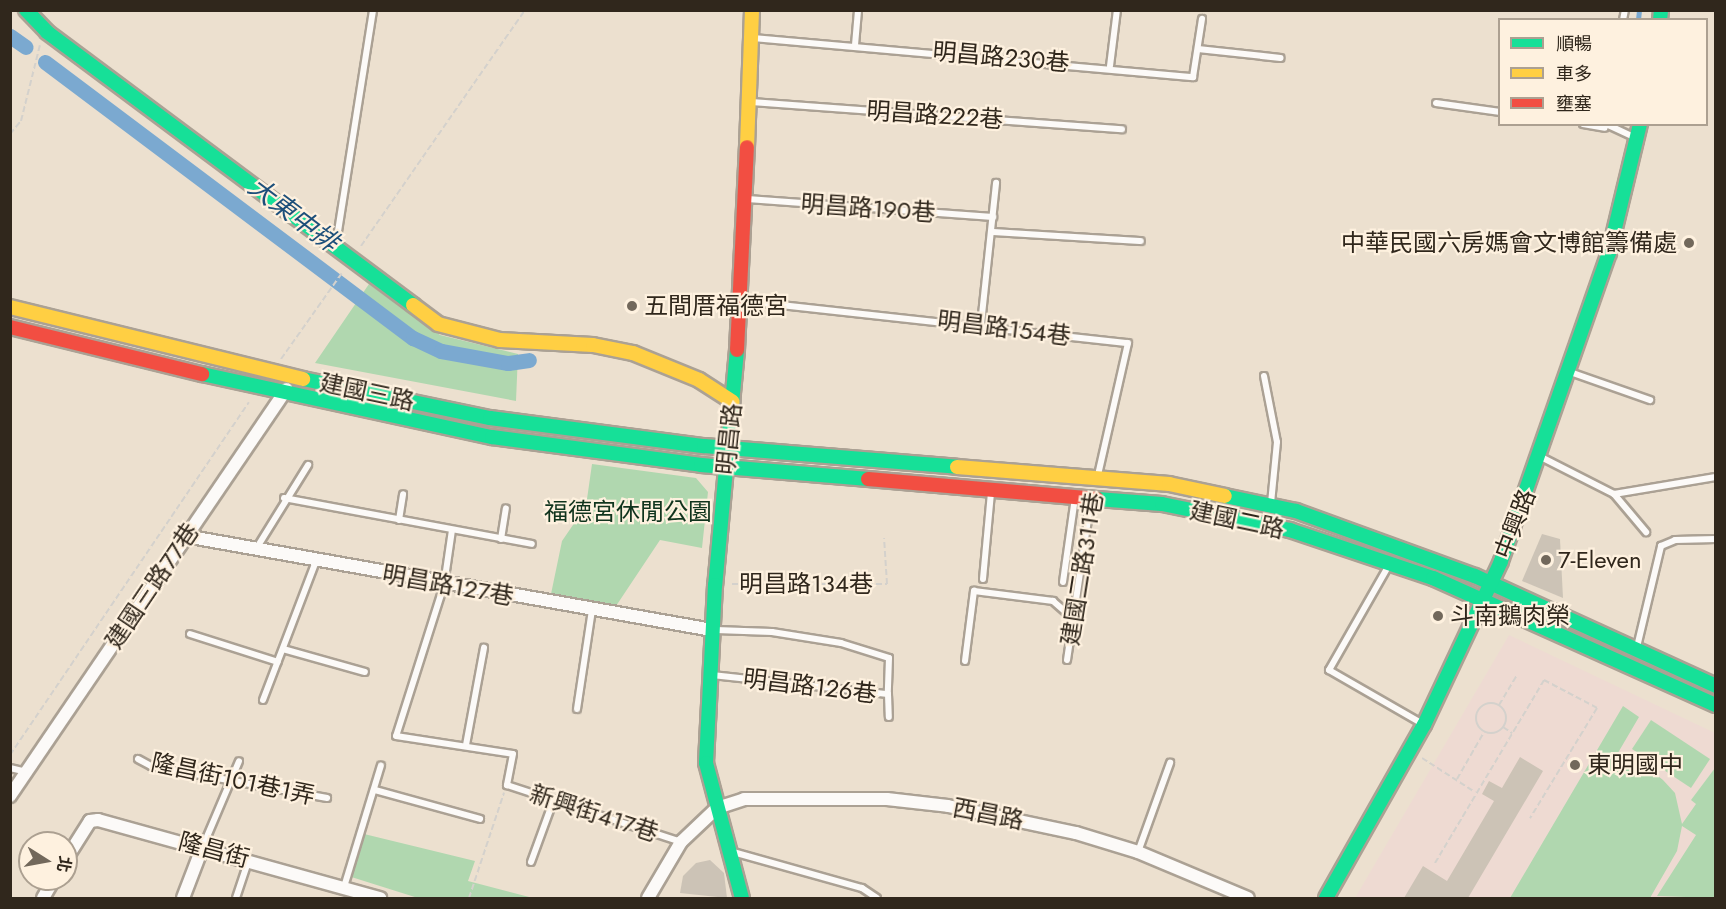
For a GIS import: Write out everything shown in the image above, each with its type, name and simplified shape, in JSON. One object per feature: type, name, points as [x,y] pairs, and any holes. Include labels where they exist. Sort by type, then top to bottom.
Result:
[{"type":"street","points":[[26,10],[47,32],[336,244],[438,324],[500,340],[593,345],[633,353],[699,380],[733,402]]},
{"type":"street","name":"明昌路","points":[[742,898],[706,763],[714,585],[742,300],[752,10]]},
{"type":"street","name":"中興路","points":[[1326,898],[1424,725],[1492,584],[1540,457],[1609,253],[1638,131]]},
{"type":"street","name":"建國三路","points":[[10,307],[292,377],[490,418],[728,448]]},
{"type":"street","name":"建國三路","points":[[10,327],[285,394],[492,437],[726,467]]},
{"type":"street","name":"建國三路77巷","points":[[10,796],[185,536],[285,394],[292,377]]},
{"type":"street","name":"建國二路","points":[[728,448],[1169,484],[1270,505],[1385,540],[1492,584],[1716,686]]},
{"type":"street","name":"建國二路","points":[[726,467],[1092,496],[1162,504],[1290,530],[1391,562],[1716,705]]},
{"type":"street","name":"明昌路127巷","points":[[185,536],[444,585],[712,630]]},
{"type":"street","name":"西昌路","points":[[717,808],[744,799],[887,799],[1042,824],[1138,852],[1248,898]]},
{"type":"street","points":[[648,898],[681,842],[717,808]]},
{"type":"street","name":"隆昌街","points":[[78,840],[90,821],[98,820],[249,859],[342,893],[380,898]]},
{"type":"street","points":[[183,898],[203,846]]},
{"type":"lane","points":[[336,244],[374,10]]},
{"type":"lane","points":[[855,45],[858,10]]},
{"type":"lane","points":[[1110,66],[1117,10]]},
{"type":"lane","name":"明昌路230巷","points":[[750,38],[1110,66],[1193,77],[1202,19]]},
{"type":"lane","points":[[1198,49],[1281,58]]},
{"type":"lane","name":"明昌路222巷","points":[[748,102],[1122,129]]},
{"type":"lane","points":[[1436,103],[1498,112]]},
{"type":"lane","points":[[1606,126],[1638,131]]},
{"type":"lane","points":[[981,324],[996,183]]},
{"type":"lane","name":"明昌路190巷","points":[[744,198],[993,217]]},
{"type":"lane","points":[[992,232],[1141,241]]},
{"type":"lane","name":"明昌路154巷","points":[[742,300],[981,324],[1128,343],[1097,477]]},
{"type":"lane","points":[[1569,372],[1650,400]]},
{"type":"lane","points":[[1264,376],[1277,442],[1270,505]]},
{"type":"lane","points":[[1540,457],[1614,494],[1646,532]]},
{"type":"lane","points":[[256,549],[284,498],[308,465]]},
{"type":"lane","name":"建國二路311巷","points":[[1067,660],[1092,496],[1097,477]]},
{"type":"lane","points":[[1614,494],[1716,477]]},
{"type":"lane","points":[[983,579],[992,489]]},
{"type":"lane","points":[[399,520],[404,494]]},
{"type":"lane","points":[[1063,582],[1075,495]]},
{"type":"lane","points":[[284,498],[532,544]]},
{"type":"lane","points":[[501,538],[507,508]]},
{"type":"lane","points":[[452,530],[444,585],[396,736],[513,754],[507,785]]},
{"type":"lane","points":[[1636,650],[1661,546],[1675,540],[1716,539]]},
{"type":"lane","points":[[263,700],[316,561]]},
{"type":"lane","points":[[1391,562],[1329,670],[1424,725]]},
{"type":"lane","points":[[965,661],[974,591],[1053,601],[1074,619]]},
{"type":"lane","points":[[577,709],[592,610]]},
{"type":"lane","points":[[712,630],[795,635],[889,658],[888,694]]},
{"type":"lane","points":[[190,634],[278,662]]},
{"type":"lane","points":[[466,745],[484,648]]},
{"type":"lane","points":[[283,650],[365,672]]},
{"type":"lane","name":"明昌路126巷","points":[[710,674],[888,694],[890,717]]},
{"type":"lane","name":"隆昌街101巷1弄","points":[[138,759],[327,798]]},
{"type":"lane","points":[[203,846],[239,761]]},
{"type":"lane","points":[[1138,852],[1170,763]]},
{"type":"lane","points":[[342,893],[381,765]]},
{"type":"lane","points":[[10,768],[27,772]]},
{"type":"lane","name":"新興街417巷","points":[[507,785],[681,842]]},
{"type":"lane","points":[[375,790],[480,819]]},
{"type":"lane","points":[[531,862],[554,799]]},
{"type":"lane","points":[[730,851],[862,888],[877,898]]},
{"type":"lane","points":[[236,898],[249,859]]},
{"type":"path","points":[[269,371],[341,274],[525,10]]},
{"type":"path","points":[[10,134],[21,121],[34,56],[47,32]]},
{"type":"path","points":[[10,755],[259,387]]},
{"type":"path","name":"明昌路134巷","points":[[714,585],[887,584],[884,538]]},
{"type":"path","points":[[1499,705],[1517,675]]},
{"type":"path","points":[[1435,863],[1544,680],[1597,708],[1530,818]]},
{"type":"path","points":[[1485,732],[1477,720],[1478,711],[1490,703],[1499,705],[1507,718],[1503,728]]},
{"type":"path","points":[[1457,779],[1485,732],[1503,728],[1512,733]]},
{"type":"path","points":[[1409,751],[1476,793]]},
{"type":"path","points":[[469,898],[507,785]]},
{"type":"shaded area","name":"東明國中","points":[[1509,635],[1715,733],[1715,898],[1355,898]]},
{"type":"green space","points":[[369,284],[440,335],[518,354],[516,401],[315,363]]},
{"type":"green space","name":"福德宮休閒公園","points":[[592,464],[696,478],[708,492],[702,548],[660,540],[616,606],[551,594],[562,541],[586,506]]},
{"type":"green space","points":[[1623,706],[1639,717],[1612,763],[1648,768],[1663,780],[1675,793],[1682,824],[1696,804],[1691,800],[1715,768],[1715,898],[1657,896],[1696,835],[1682,826],[1677,851],[1650,898],[1510,898]]},
{"type":"green space","points":[[1651,720],[1710,759],[1691,788],[1632,749]]},
{"type":"green space","points":[[360,833],[475,861],[468,881],[533,898],[418,898],[345,875]]},
{"type":"building","name":"7-Eleven","points":[[1542,534],[1560,539],[1563,598],[1522,581]]},
{"type":"building","points":[[1520,757],[1543,771],[1468,898],[1404,898],[1423,866],[1447,881],[1494,801],[1482,794],[1489,781],[1502,788]]},
{"type":"building","points":[[710,860],[724,873],[727,898],[680,893],[683,876],[696,863]]},
{"type":"waterway","points":[[1638,18],[1639,10]]},
{"type":"waterway","name":"大東中排","points":[[10,36],[26,47]]},
{"type":"waterway","name":"大東中排","points":[[45,62],[413,338],[441,351],[508,363],[529,360]]},
{"type":"traffic: fast","points":[[26,10],[47,32],[413,305]]},
{"type":"traffic: fast","points":[[1660,18],[1661,10]]},
{"type":"traffic: fast","points":[[1326,898],[1424,725],[1501,561],[1609,253],[1640,126]]},
{"type":"traffic: fast","points":[[737,350],[715,585],[706,763],[742,898]]},
{"type":"traffic: fast","points":[[202,374],[492,437],[701,465],[868,479]]},
{"type":"traffic: fast","points":[[303,379],[490,418],[704,446],[957,467]]},
{"type":"traffic: fast","points":[[1225,496],[1296,511],[1475,576],[1716,686]]},
{"type":"traffic: fast","points":[[1097,499],[1162,504],[1290,530],[1433,578],[1716,705]]},
{"type":"traffic: slow","points":[[747,147],[752,10]]},
{"type":"traffic: slow","points":[[413,305],[438,324],[500,340],[593,345],[633,353],[699,380],[733,402]]},
{"type":"traffic: slow","points":[[10,307],[303,379]]},
{"type":"traffic: slow","points":[[957,467],[1169,484],[1225,496]]},
{"type":"traffic: jam","points":[[737,350],[747,147]]},
{"type":"traffic: jam","points":[[10,327],[202,374]]},
{"type":"traffic: jam","points":[[868,479],[1097,499]]},
{"type":"place","name":"中華民國六房媽會文博館籌備處","points":[[1689,243]]},
{"type":"place","name":"五間厝福德宮","points":[[632,306]]},
{"type":"place","name":"7-Eleven","points":[[1546,560]]},
{"type":"place","name":"斗南鵝肉榮","points":[[1438,616]]},
{"type":"place","name":"東明國中","points":[[1575,765]]}]
